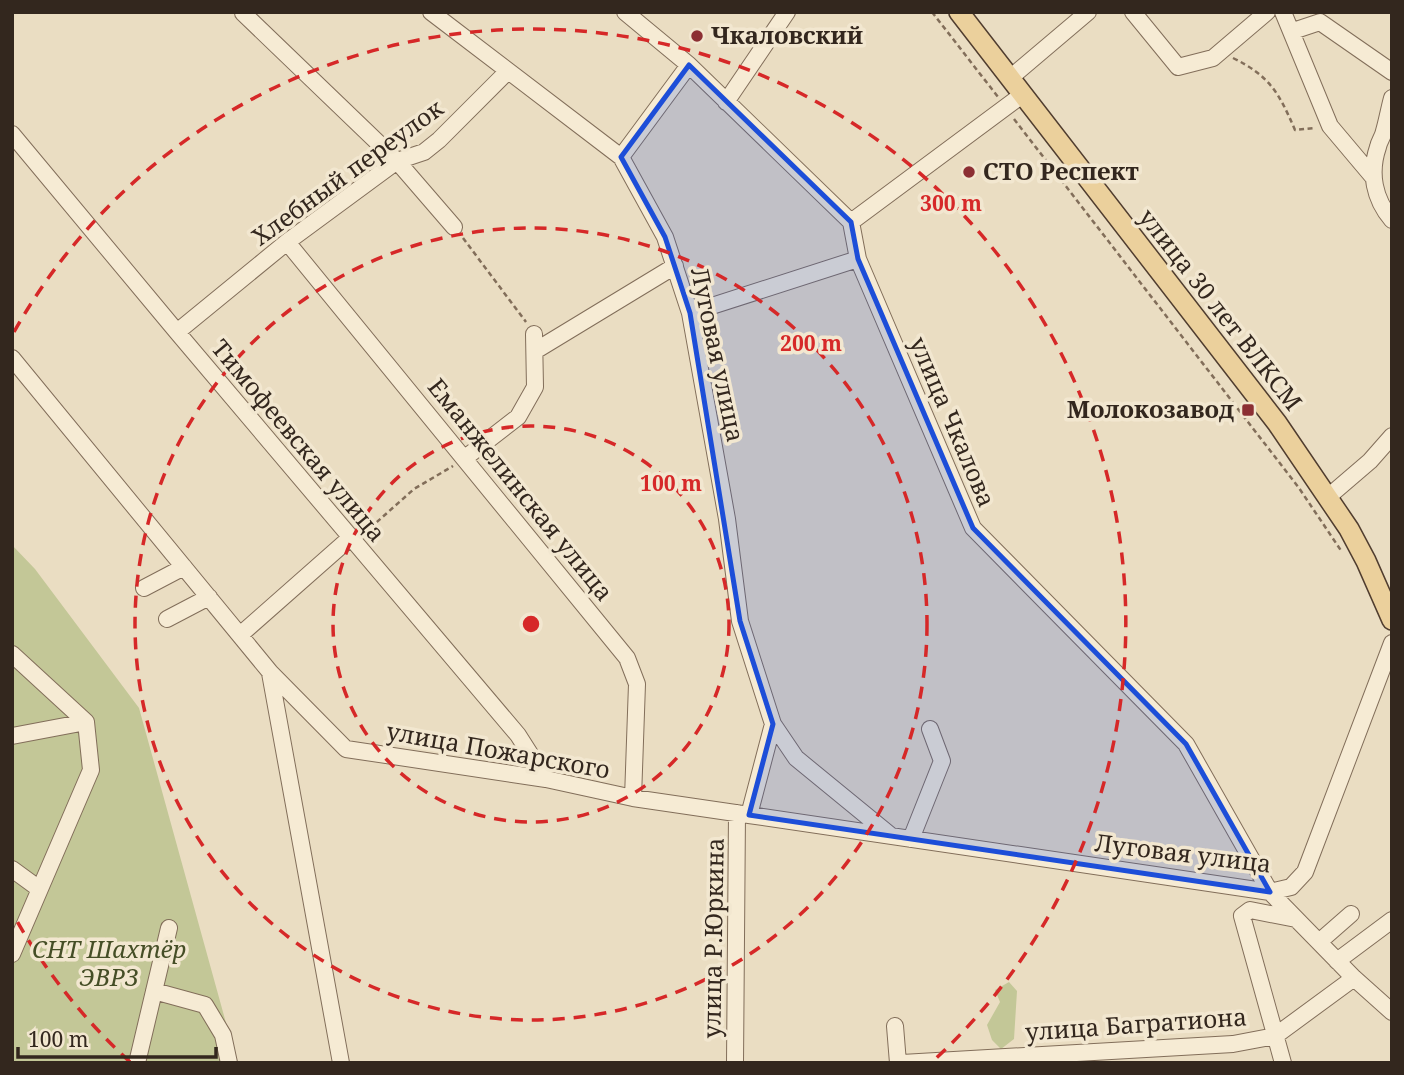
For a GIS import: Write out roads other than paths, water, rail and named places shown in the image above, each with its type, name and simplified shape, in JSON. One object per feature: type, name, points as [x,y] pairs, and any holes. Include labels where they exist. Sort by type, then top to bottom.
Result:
[{"type":"main road","name":"улица 30 лет ВЛКСМ","points":[[959,12],[1277,423],[1307,482],[1328,497],[1366,561],[1392,620]]},
{"type":"street","name":"Луговая улица","points":[[431,12],[621,157],[665,237],[690,313],[727,519],[740,621],[773,724],[796,758],[890,836]]},
{"type":"street","points":[[625,12],[689,65],[851,222],[1022,95]]},
{"type":"street","points":[[726,102],[787,12]]},
{"type":"street","points":[[1010,78],[1088,12]]},
{"type":"street","points":[[1133,12],[1178,67],[1213,58],[1267,12]]},
{"type":"street","points":[[1283,12],[1330,126],[1373,177]]},
{"type":"street","points":[[243,13],[397,161],[454,227]]},
{"type":"street","points":[[1293,31],[1321,22],[1392,72]]},
{"type":"street","points":[[621,157],[689,65]]},
{"type":"street","name":"Хлебный переулок","points":[[177,332],[287,243],[397,161],[424,152],[439,141],[508,71]]},
{"type":"street","points":[[1392,99],[1388,138],[1378,143],[1373,177],[1379,201],[1392,220]]},
{"type":"street","name":"Тимофеевская улица","points":[[12,134],[518,735],[546,779]]},
{"type":"street","name":"улица Чкалова","points":[[851,222],[858,258],[974,528],[1186,744],[1270,892],[1354,978],[1392,1012]]},
{"type":"street","name":"Еманжелинская улица","points":[[287,243],[627,657],[637,684],[633,797]]},
{"type":"street","points":[[690,313],[858,258]]},
{"type":"street","points":[[465,458],[518,417],[535,387],[534,342],[675,266]]},
{"type":"street","name":"улица Пожарского","points":[[12,358],[270,672],[346,749],[546,779],[633,797],[743,814]]},
{"type":"street","points":[[1328,497],[1370,461],[1392,436]]},
{"type":"street","points":[[240,635],[350,538]]},
{"type":"street","points":[[144,588],[184,567]]},
{"type":"street","points":[[167,619],[209,597]]},
{"type":"street","name":"Луговая улица","points":[[743,814],[1270,892],[1291,887],[1305,872],[1392,643]]},
{"type":"street","points":[[12,653],[86,722],[91,770],[38,888],[12,954]]},
{"type":"street","name":"улица Пожарского","points":[[270,672],[341,1063]]},
{"type":"street","points":[[12,736],[86,722]]},
{"type":"street","points":[[743,814],[773,724]]},
{"type":"street","points":[[911,839],[942,761],[930,729]]},
{"type":"street","name":"улица Р.Юркина","points":[[735,1063],[743,814]]},
{"type":"street","points":[[12,869],[38,888]]},
{"type":"street","points":[[1283,1063],[1242,916],[1250,910],[1296,919]]},
{"type":"street","points":[[1319,942],[1351,914]]},
{"type":"street","points":[[1337,961],[1392,920]]},
{"type":"street","points":[[137,1063],[169,929]]},
{"type":"street","name":"улица Багратиона","points":[[900,1063],[1233,1044],[1275,1035],[1354,978]]},
{"type":"street","points":[[154,991],[205,1005],[223,1035],[229,1063]]},
{"type":"street","points":[[895,1026],[900,1063]]},
{"type":"place","name":"Чкаловский","points":[[697,36]]},
{"type":"place","name":"СТО Респект","points":[[969,172]]},
{"type":"place","name":"Молокозавод","points":[[1248,410]]},
{"type":"park label","name":"СНТ Шахтёр ЭВРЗ","points":[[109,964]]}]
